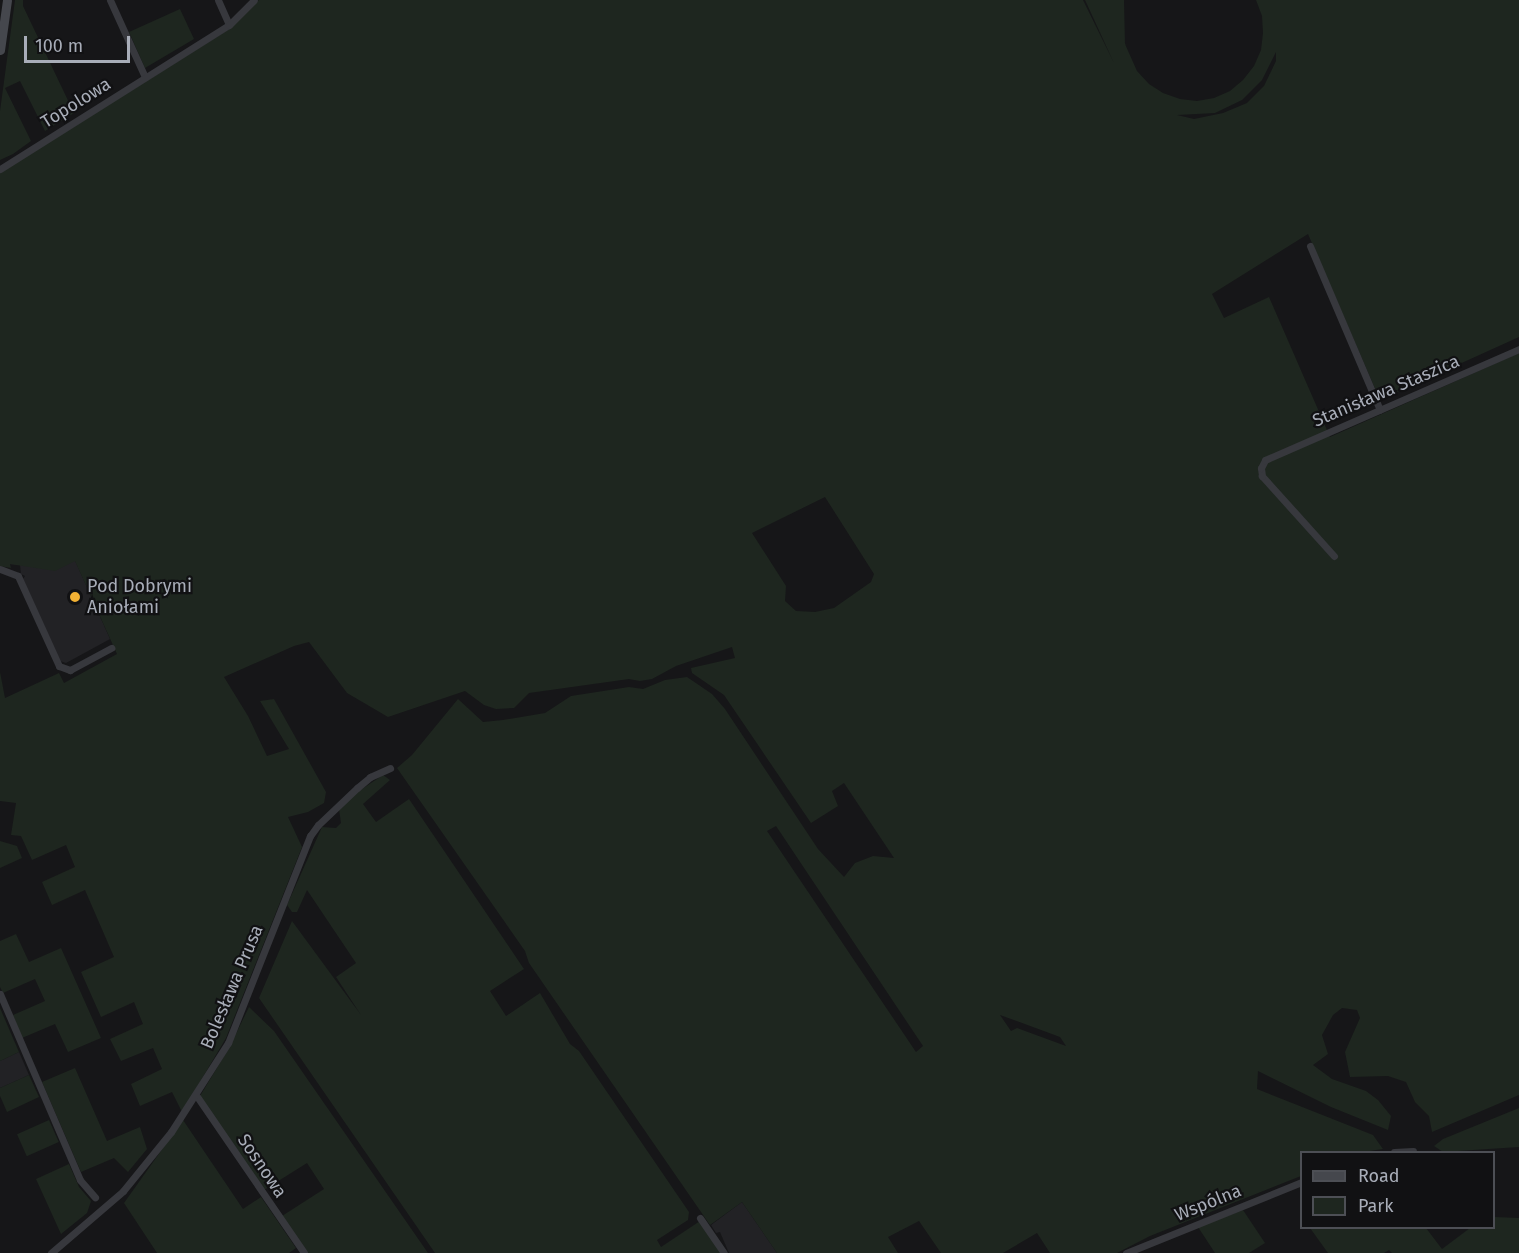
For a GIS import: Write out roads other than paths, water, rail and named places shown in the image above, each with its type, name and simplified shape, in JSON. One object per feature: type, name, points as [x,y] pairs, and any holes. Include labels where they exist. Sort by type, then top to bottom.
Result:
[{"type":"main road","points":[[0,50],[7,0]]},
{"type":"street","points":[[110,0],[145,77]]},
{"type":"street","points":[[218,0],[229,25]]},
{"type":"street","name":"Topolowa","points":[[0,169],[229,25],[254,0]]},
{"type":"street","points":[[1310,246],[1380,410]]},
{"type":"street","name":"Stanisława Staszica","points":[[1334,556],[1262,476],[1261,468],[1265,460],[1519,349]]},
{"type":"street","points":[[0,569],[18,576],[59,666],[70,670],[111,648]]},
{"type":"street","name":"Bolesława Prusa","points":[[51,1253],[123,1191],[171,1132],[228,1043],[310,836],[318,825],[357,788],[370,777],[390,768]]},
{"type":"street","points":[[0,994],[80,1180],[95,1197]]},
{"type":"street","name":"Sosnowa","points":[[196,1095],[304,1253]]},
{"type":"street","name":"Wspólna","points":[[1126,1253],[1300,1183]]},
{"type":"street","points":[[700,1218],[724,1253]]},
{"type":"place","name":"Pod Dobrymi Aniołami","points":[[75,597]]}]
